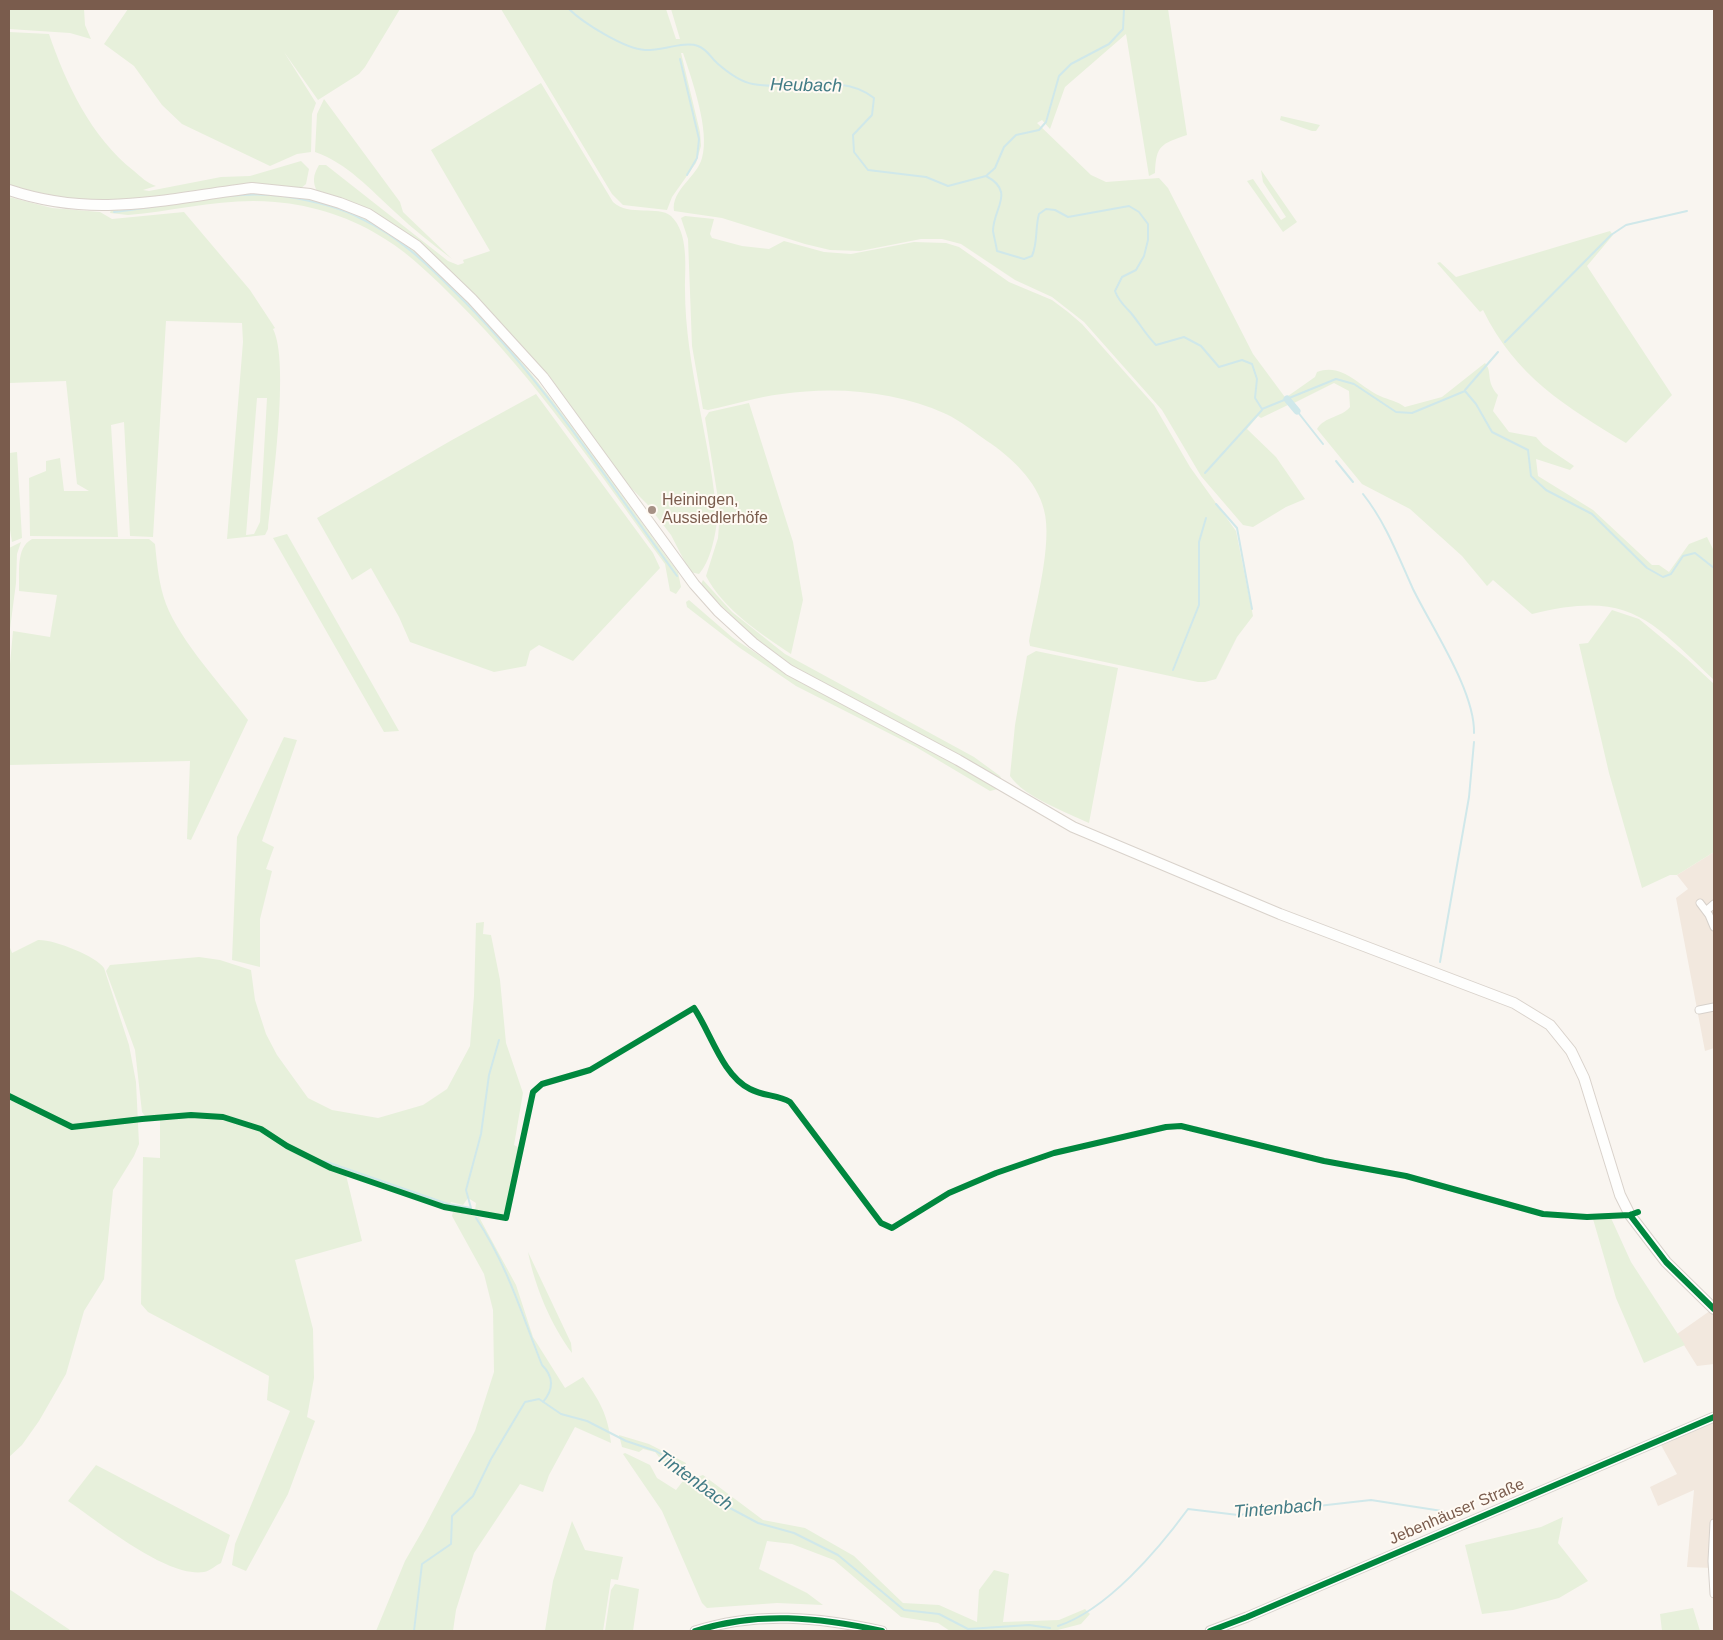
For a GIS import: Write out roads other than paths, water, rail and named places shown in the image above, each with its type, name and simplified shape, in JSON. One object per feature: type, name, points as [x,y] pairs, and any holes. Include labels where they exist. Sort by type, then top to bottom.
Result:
[{"type":"main road","points":[[9,190],[59,203],[115,206],[252,188],[274,189],[310,194],[340,203],[368,214],[393,229],[416,246],[472,299],[543,377],[700,591],[753,643],[789,670],[958,760],[1073,827],[1280,914],[1514,1003],[1550,1025],[1571,1052],[1584,1078],[1620,1195],[1630,1215],[1666,1262],[1713,1308]]},
{"type":"street","points":[[1700,903],[1714,928]]},
{"type":"street","points":[[1706,911],[1714,904]]},
{"type":"street","points":[[1699,1010],[1714,1007]]},
{"type":"street","name":"Jebenhäuser Straße","points":[[1210,1631],[1247,1617],[1714,1416]]},
{"type":"street","points":[[1714,1523],[1712,1561],[1714,1594]]},
{"type":"street","points":[[695,1631],[736,1621],[784,1617],[834,1621],[882,1631]]},
{"type":"waterway","name":"Heubach","points":[[569,9],[575,15],[605,34],[637,49],[651,50],[686,45],[698,46],[704,49],[729,73],[748,83],[768,86],[831,84],[861,90],[874,98],[872,115],[853,135],[854,152],[868,170],[926,177],[948,186],[986,176],[995,168],[1004,147],[1016,135],[1039,130],[1046,122],[1059,76],[1071,64],[1109,44],[1123,29],[1124,9]]},
{"type":"waterway","points":[[680,59],[699,139],[697,158],[687,175]]},
{"type":"waterway","points":[[986,176],[995,182],[1000,188],[1001,194],[993,231],[997,251],[1024,259],[1032,256],[1039,214],[1046,209],[1055,210],[1068,217],[1129,206],[1139,212],[1148,224],[1148,240],[1144,256],[1136,270],[1122,277],[1115,291],[1118,298],[1156,345],[1184,337],[1201,346],[1219,367],[1242,360],[1252,364],[1257,379],[1255,398],[1262,409],[1336,379],[1354,384],[1396,412],[1412,413],[1465,391],[1476,404],[1492,432],[1528,450],[1531,476],[1546,490],[1592,514],[1647,568],[1663,577],[1671,574],[1683,556],[1695,553],[1714,568]]},
{"type":"waterway","points":[[114,212],[220,197],[262,194],[283,196],[343,210],[388,233],[422,260],[486,324],[515,358],[571,429],[677,576]]},
{"type":"waterway","points":[[1505,342],[1611,235],[1626,225],[1687,211]]},
{"type":"waterway","points":[[1465,390],[1498,352]]},
{"type":"waterway","points":[[1287,399],[1297,411]]},
{"type":"waterway","points":[[1205,473],[1262,410]]},
{"type":"waterway","points":[[1297,411],[1323,444]]},
{"type":"waterway","points":[[1336,461],[1353,482]]},
{"type":"waterway","points":[[1363,494],[1385,528],[1413,589],[1460,679],[1468,698],[1474,733]]},
{"type":"waterway","points":[[1216,504],[1237,528],[1252,609]]},
{"type":"waterway","points":[[1173,670],[1199,605],[1199,542],[1206,518]]},
{"type":"waterway","points":[[1440,962],[1469,797],[1474,742]]},
{"type":"waterway","points":[[324,1161],[448,1204],[471,1208],[466,1190],[481,1134],[489,1075],[499,1040]]},
{"type":"waterway","points":[[476,1218],[497,1253],[542,1365],[549,1374],[551,1388],[543,1402]]},
{"type":"waterway","name":"Tintenbach","points":[[414,1631],[422,1564],[451,1544],[452,1516],[473,1496],[491,1459],[525,1402],[539,1399],[561,1414],[587,1421],[626,1441],[656,1451],[681,1467],[715,1500],[758,1523],[794,1533],[838,1555],[904,1610],[939,1614],[968,1629],[1029,1625],[1050,1628]]},
{"type":"waterway","name":"Tintenbach","points":[[1058,1626],[1095,1607],[1113,1593],[1147,1560],[1188,1509],[1238,1515],[1371,1500],[1455,1513]]},
{"type":"place","name":"Heiningen, Aussiedlerhöfe","points":[[652,510]]}]
